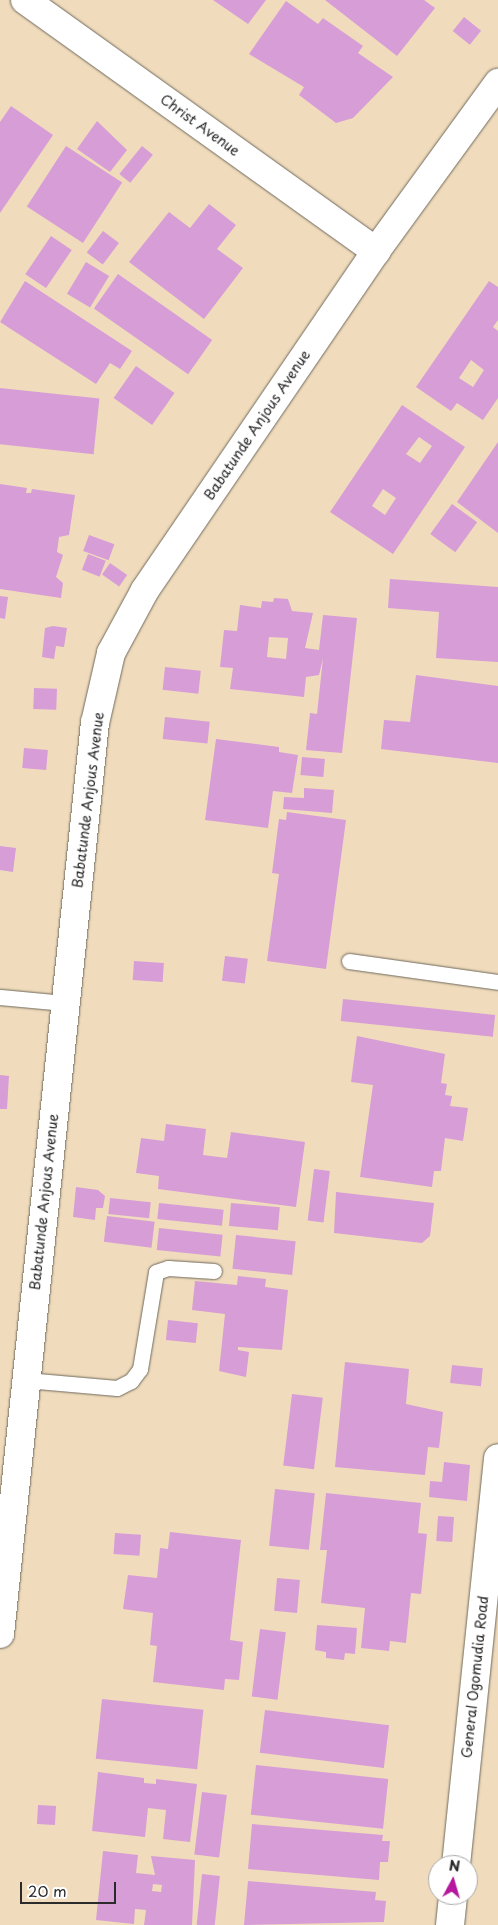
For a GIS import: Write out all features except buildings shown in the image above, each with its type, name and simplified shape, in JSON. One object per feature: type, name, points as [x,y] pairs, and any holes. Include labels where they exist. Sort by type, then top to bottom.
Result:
[{"type":"street","name":"Christ Avenue","points":[[25,0],[376,251]]},
{"type":"street","name":"Babatunde Anjous Avenue","points":[[0,1634],[11,1408],[26,1380],[95,723],[111,654],[145,590],[376,251],[498,83]]},
{"type":"street","name":"General Ogomudia Road","points":[[457,1855],[498,1458]]},
{"type":"street","points":[[450,1925],[452,1905]]},
{"type":"lane","points":[[349,962],[498,982]]},
{"type":"lane","points":[[0,997],[65,1004]]},
{"type":"lane","points":[[26,1380],[117,1388],[132,1381],[140,1369],[156,1272],[168,1268],[214,1271]]}]
